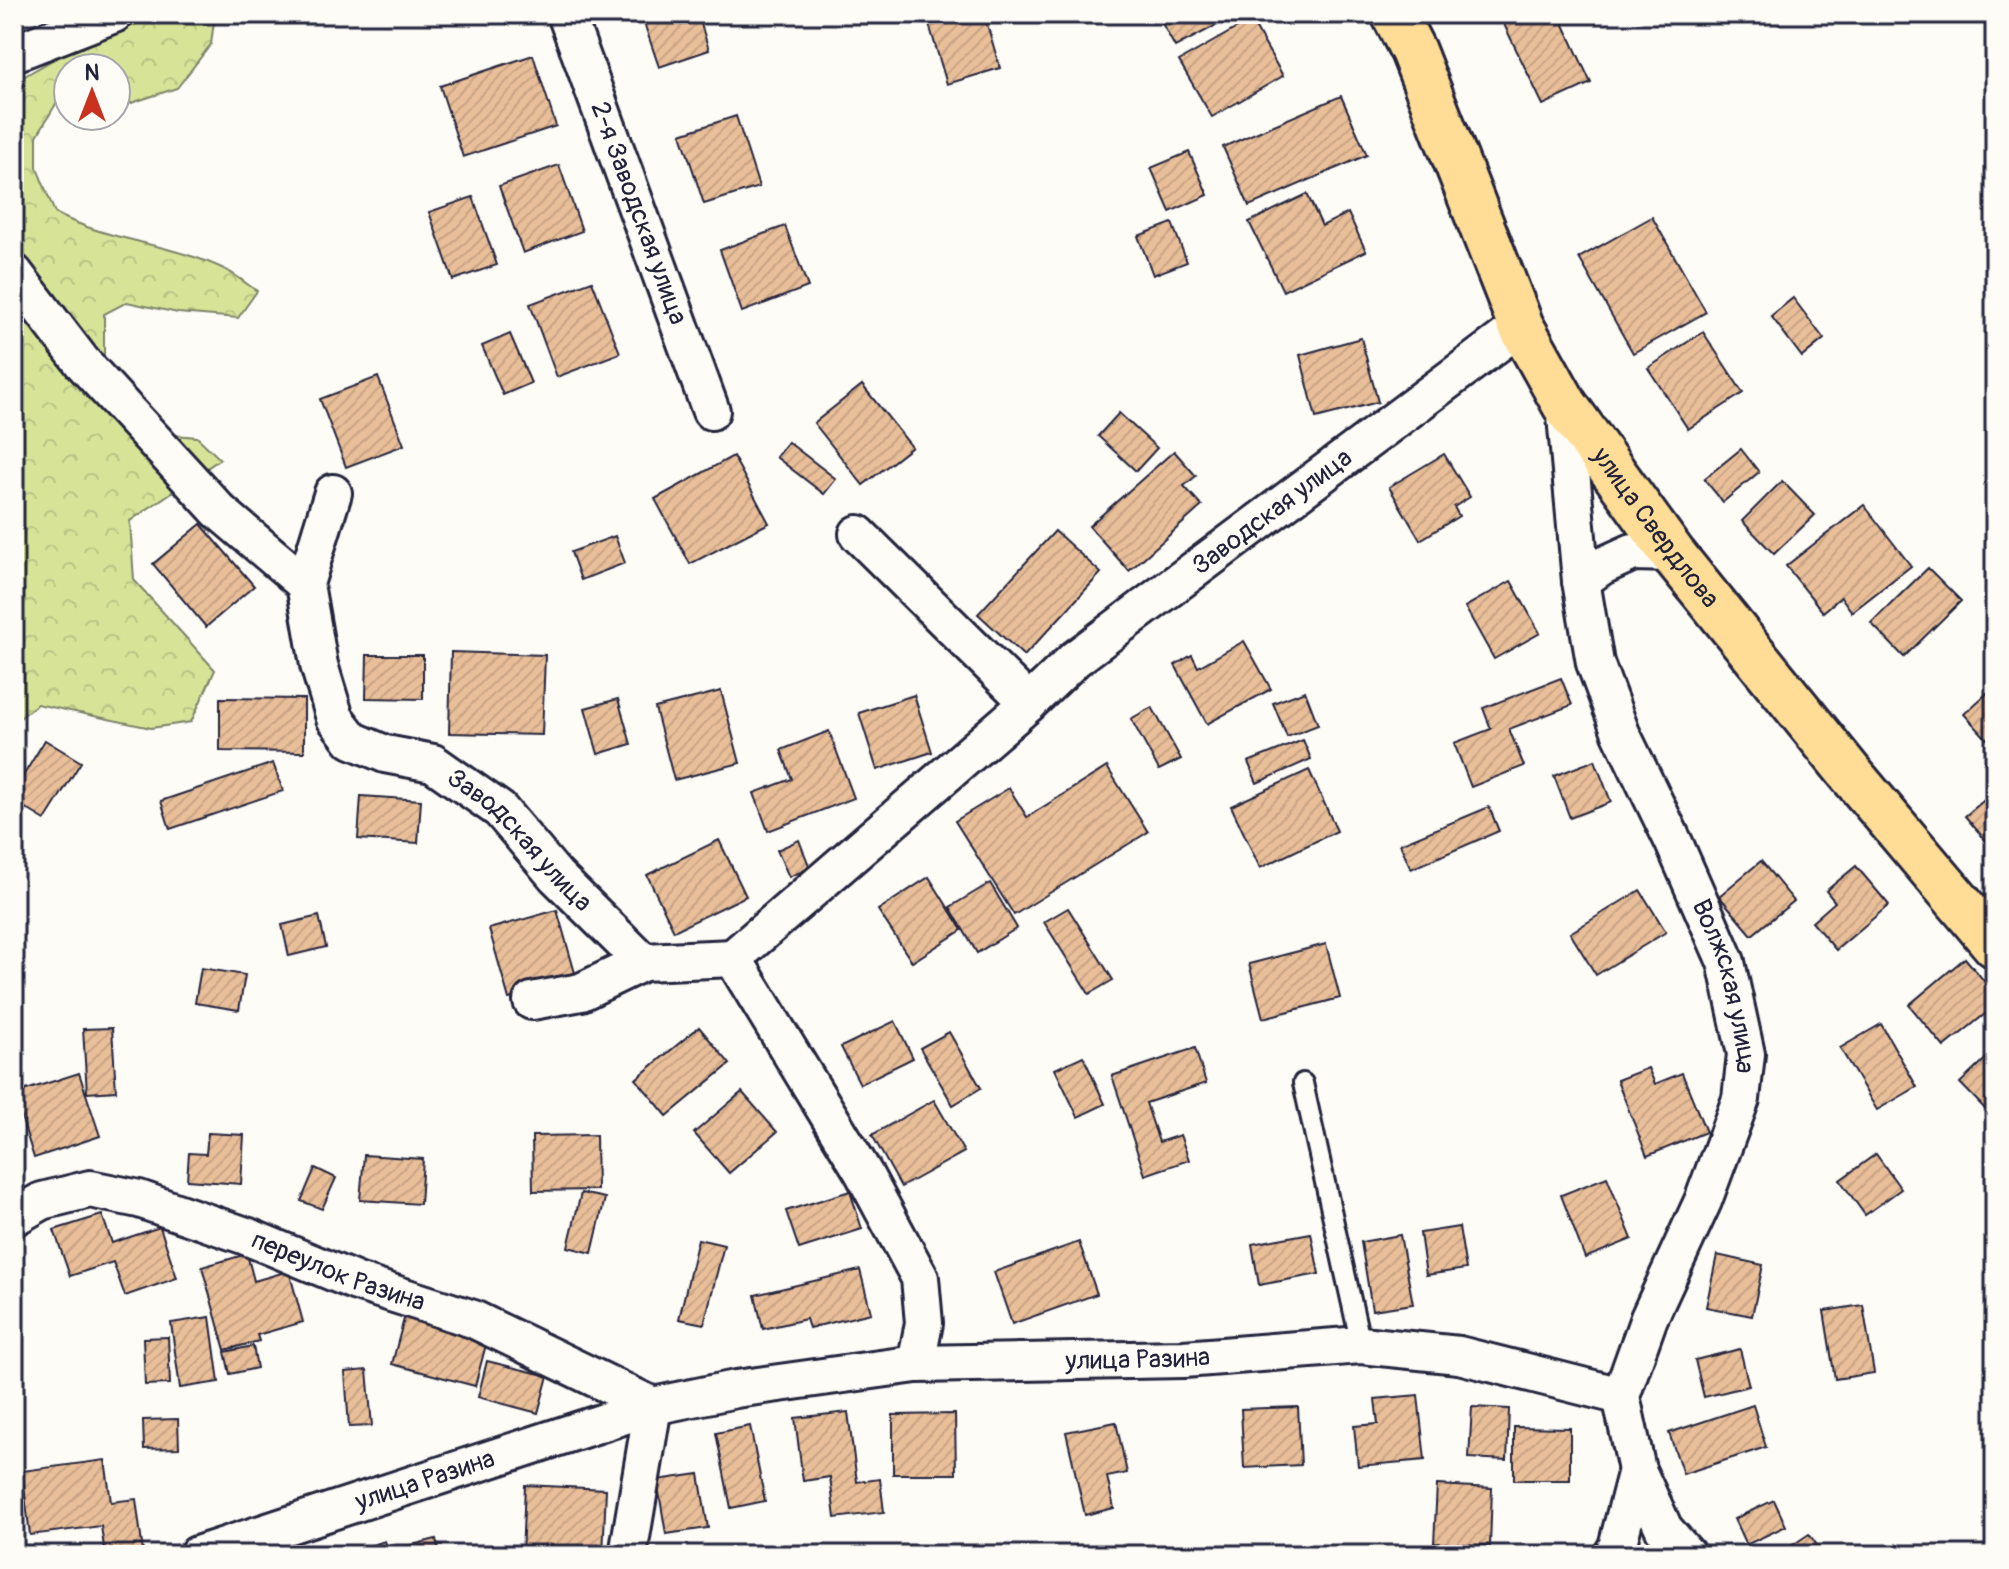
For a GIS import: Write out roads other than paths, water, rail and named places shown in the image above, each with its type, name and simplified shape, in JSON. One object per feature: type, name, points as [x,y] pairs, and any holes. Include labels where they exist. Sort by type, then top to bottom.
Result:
[{"type":"highway","name":"улица Свердлова","points":[[1403,32],[1521,326],[1565,405],[1672,553],[1849,772],[1995,945]]},
{"type":"street","points":[[14,53],[114,14]]},
{"type":"street","name":"2-я Заводская улица","points":[[566,14],[711,411]]},
{"type":"street","points":[[14,273],[82,362],[219,511],[305,584]]},
{"type":"street","name":"Заводская улица","points":[[733,958],[1029,703],[1075,659],[1521,326]]},
{"type":"street","name":"Волжская улица","points":[[1565,405],[1581,581],[1595,663],[1621,733],[1726,962],[1746,1054],[1741,1099],[1703,1201],[1649,1318],[1621,1396]]},
{"type":"street","name":"Заводская улица","points":[[333,493],[305,584],[319,665],[335,718],[352,740],[385,754],[433,763],[500,810],[556,876],[643,962]]},
{"type":"street","points":[[858,534],[1029,703]]},
{"type":"street","points":[[1581,581],[1602,566],[1633,552],[1672,553]]},
{"type":"street","points":[[532,1001],[581,992],[643,962],[733,958],[863,1172],[920,1278],[924,1323],[916,1364]]},
{"type":"street","name":"переулок Разина","points":[[14,1217],[42,1201],[90,1189],[139,1199],[246,1236],[357,1282],[473,1319],[653,1406]]},
{"type":"street","name":"улица Разина","points":[[197,1555],[653,1406],[736,1389],[916,1364],[1184,1359],[1361,1345],[1459,1355],[1621,1396]]},
{"type":"street","points":[[1621,1396],[1637,1470],[1664,1529],[1687,1555]]},
{"type":"street","points":[[628,1555],[653,1406]]},
{"type":"street","points":[[1612,1555],[1617,1547],[1637,1470]]},
{"type":"lane","points":[[1303,1083],[1361,1345]]}]
